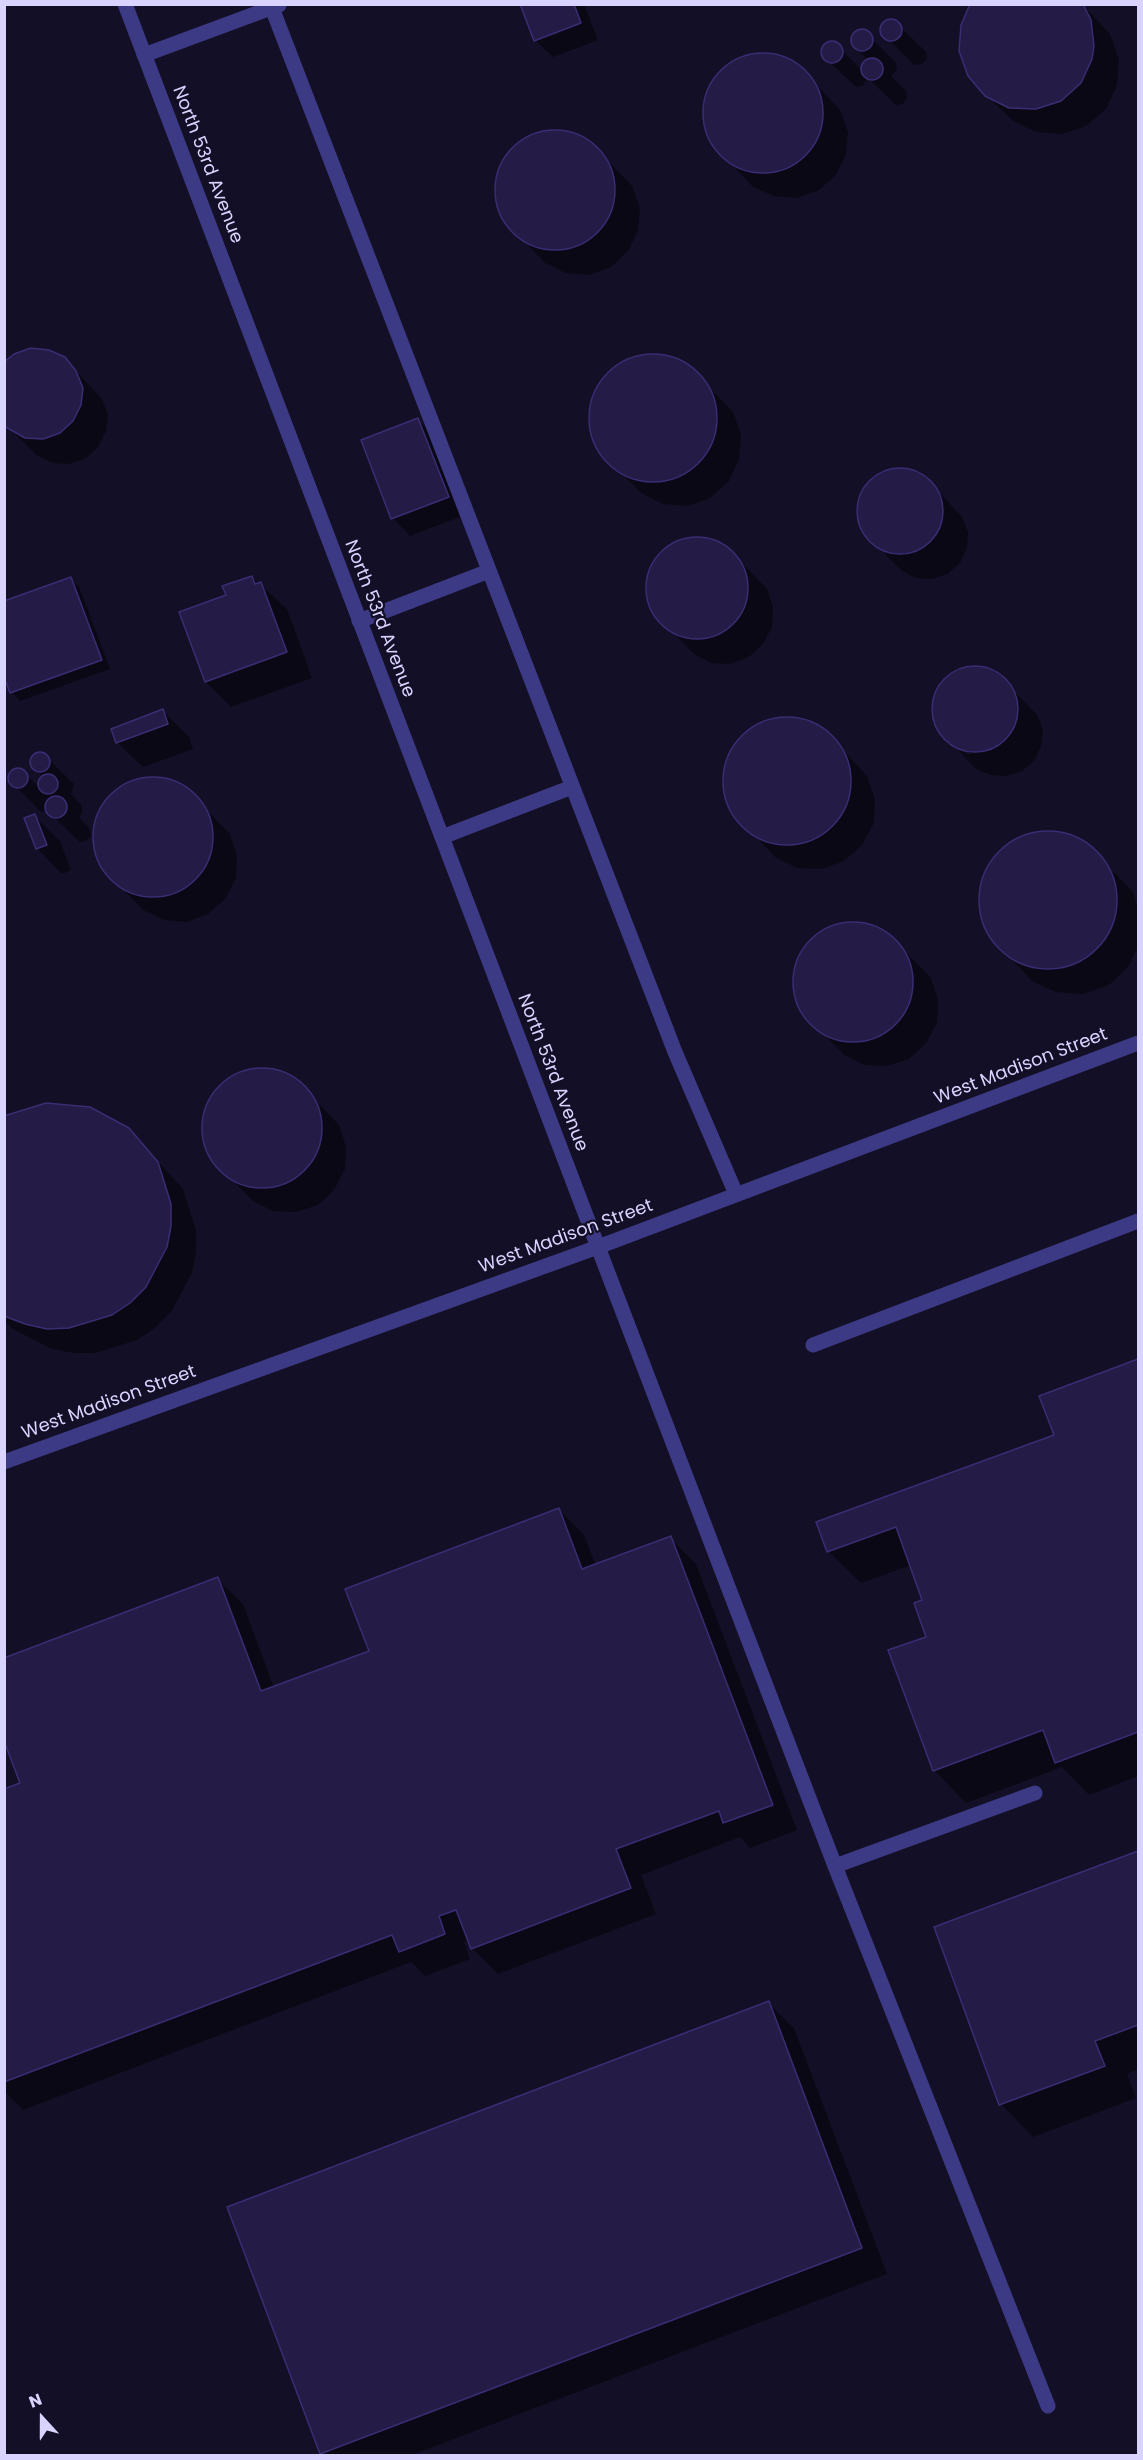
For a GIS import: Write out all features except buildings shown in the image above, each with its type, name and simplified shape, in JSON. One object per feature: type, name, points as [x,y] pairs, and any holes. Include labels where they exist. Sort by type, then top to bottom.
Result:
[{"type":"street","name":"North 53rd Avenue","points":[[125,4],[835,1866],[1048,2406]]},
{"type":"street","points":[[144,55],[276,6],[572,787],[675,1052],[736,1194]]},
{"type":"street","points":[[359,621],[489,571]]},
{"type":"street","points":[[442,837],[572,787]]},
{"type":"street","name":"West Madison Street","points":[[4,1462],[598,1247],[1138,1043]]},
{"type":"street","points":[[813,1345],[1138,1221]]},
{"type":"street","points":[[835,1866],[1035,1792]]}]
